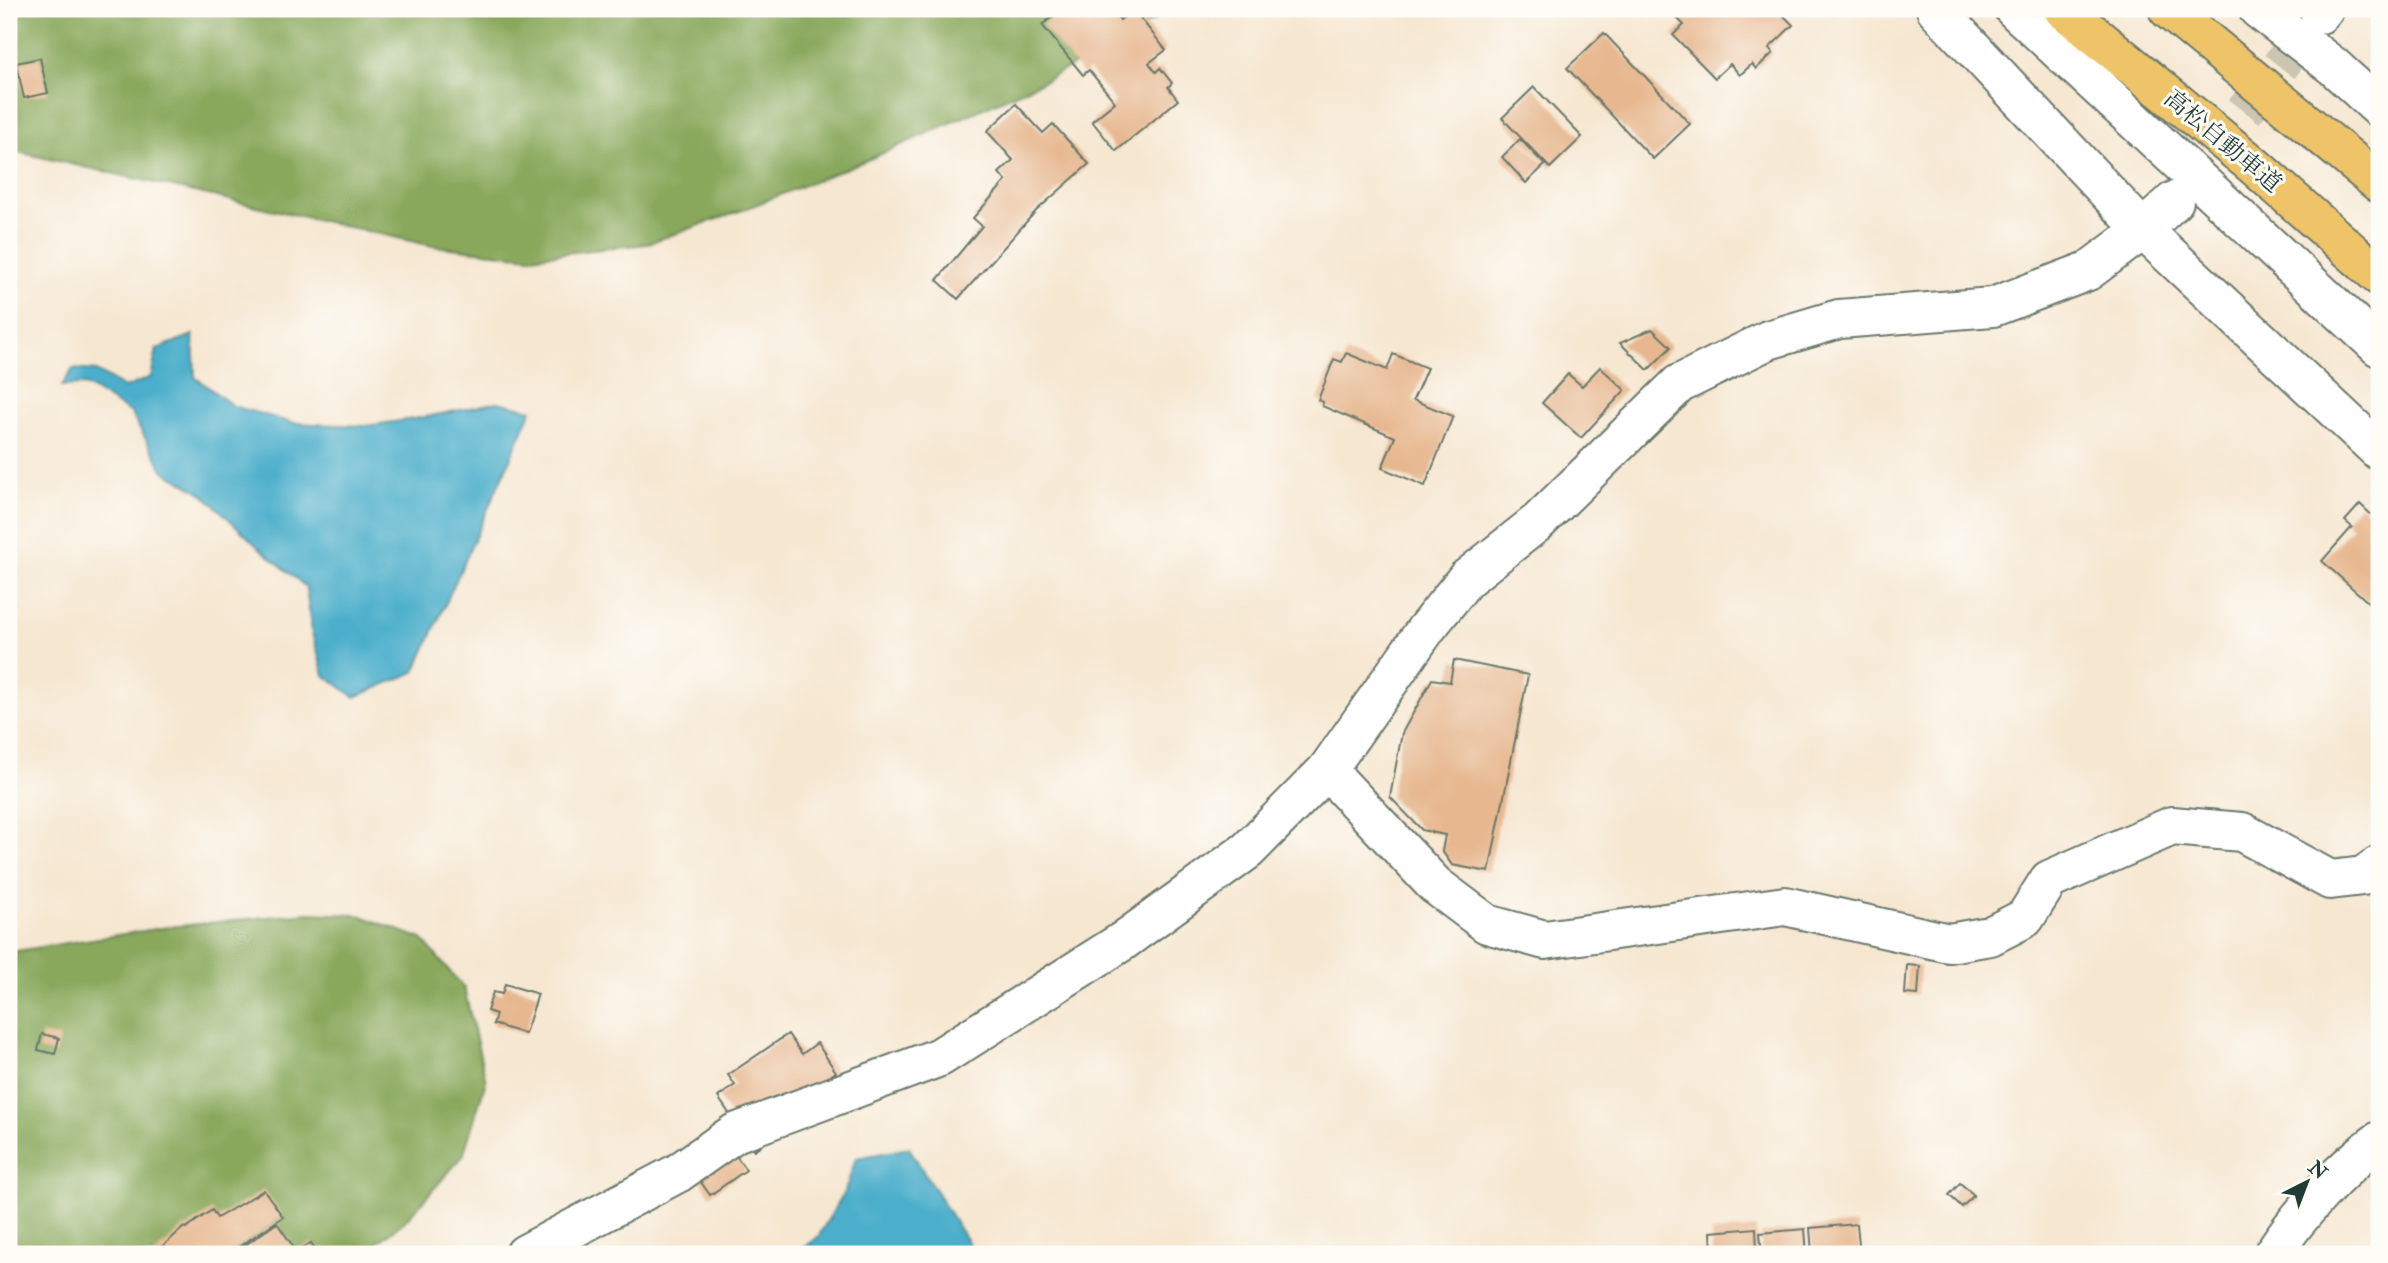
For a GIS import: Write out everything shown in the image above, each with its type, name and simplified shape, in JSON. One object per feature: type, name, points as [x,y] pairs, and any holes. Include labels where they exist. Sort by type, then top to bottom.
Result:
[{"type":"highway","name":"高松自動車道","points":[[2063,9],[2252,164],[2379,276]]},
{"type":"highway","points":[[2168,9],[2379,183]]},
{"type":"street","points":[[1936,9],[2143,230],[2379,451]]},
{"type":"street","points":[[2014,9],[2379,347]]},
{"type":"street","points":[[2258,9],[2333,66],[2379,108]]},
{"type":"street","points":[[525,1254],[678,1173],[735,1133],[940,1057],[1123,941],[1248,850],[1327,770],[1426,629],[1466,579],[1538,522],[1679,384],[1768,340],[1839,319],[1993,307],[2088,271],[2143,230],[2174,201]]},
{"type":"street","points":[[1327,770],[1434,885],[1487,924],[1545,940],[1785,906],[1949,943],[1990,936],[2025,918],[2049,880],[2172,826],[2242,832],[2330,880],[2363,876],[2379,865]]},
{"type":"street","points":[[2273,1254],[2290,1227],[2363,1153],[2379,1141]]},
{"type":"green space","points":[[9,9],[1173,9],[1046,80],[872,158],[740,211],[646,244],[530,257],[433,246],[9,150]]},
{"type":"green space","points":[[308,913],[359,915],[422,939],[464,988],[486,1081],[463,1156],[405,1221],[363,1254],[9,1254],[9,952],[168,927]]},
{"type":"water","points":[[193,335],[195,377],[233,406],[293,423],[366,426],[498,402],[532,410],[415,672],[355,697],[324,675],[312,633],[306,587],[256,545],[203,494],[164,471],[131,413],[85,385],[62,386],[73,369],[96,371],[125,388],[151,377],[157,349]]},
{"type":"water","points":[[909,1148],[975,1254],[796,1254],[818,1237],[845,1191],[856,1158]]},
{"type":"building","points":[[1062,9],[1111,9],[1120,20],[1133,9],[1166,50],[1149,63],[1156,72],[1160,68],[1172,83],[1168,87],[1178,100],[1116,151],[1092,121],[1115,102],[1089,70],[1083,75],[1042,25]]},
{"type":"building","points":[[1668,9],[1777,9],[1793,25],[1769,48],[1773,53],[1756,69],[1752,64],[1740,75],[1730,64],[1715,78],[1673,35],[1684,25]]},
{"type":"building","points":[[1604,33],[1690,124],[1653,159],[1567,68]]},
{"type":"building","points":[[40,58],[48,93],[24,98],[16,63]]},
{"type":"building","points":[[1534,87],[1582,137],[1550,168],[1502,118]]},
{"type":"building","points":[[1016,104],[1043,133],[1053,124],[1089,164],[1036,211],[958,299],[937,280],[982,226],[973,218],[1006,181],[999,173],[1013,160],[987,131]]},
{"type":"building","points":[[1520,139],[1545,165],[1526,183],[1502,157]]},
{"type":"building","points":[[1652,329],[1671,347],[1648,370],[1620,343]]},
{"type":"building","points":[[1346,353],[1387,370],[1393,354],[1427,368],[1413,400],[1453,416],[1425,486],[1382,468],[1395,437],[1322,406],[1323,402],[1318,400],[1334,359],[1342,362]]},
{"type":"building","points":[[1600,367],[1625,390],[1581,438],[1542,403],[1568,374],[1582,386]]},
{"type":"building","points":[[2360,504],[2379,522],[2379,612],[2322,561],[2352,527],[2345,521]]},
{"type":"building","points":[[1454,660],[1528,675],[1489,872],[1452,865],[1442,851],[1445,835],[1422,830],[1390,797],[1402,733],[1432,679],[1450,682]]},
{"type":"building","points":[[1907,965],[1920,966],[1918,995],[1905,994]]},
{"type":"building","points":[[505,984],[538,994],[525,1034],[493,1024],[496,1014],[487,1011],[493,992],[502,994]]},
{"type":"building","points":[[42,1034],[59,1038],[55,1054],[38,1050]]},
{"type":"building","points":[[788,1034],[802,1054],[817,1043],[836,1072],[818,1084],[815,1108],[754,1150],[718,1097],[735,1085],[728,1075]]},
{"type":"building","points":[[726,1141],[746,1170],[710,1195],[689,1165]]},
{"type":"building","points":[[1960,1183],[1974,1195],[1962,1207],[1949,1195]]},
{"type":"building","points":[[264,1190],[283,1217],[228,1254],[154,1254],[184,1227],[212,1210],[217,1218]]},
{"type":"building","points":[[277,1223],[297,1252],[311,1243],[318,1254],[232,1254]]},
{"type":"building","points":[[1857,1224],[1860,1254],[1812,1254],[1810,1228]]},
{"type":"building","points":[[1756,1228],[1757,1254],[1712,1254],[1711,1232]]},
{"type":"building","points":[[1805,1229],[1807,1254],[1762,1254],[1760,1233]]},
{"type":"tunnel","points":[[2174,201],[2319,16]]}]
